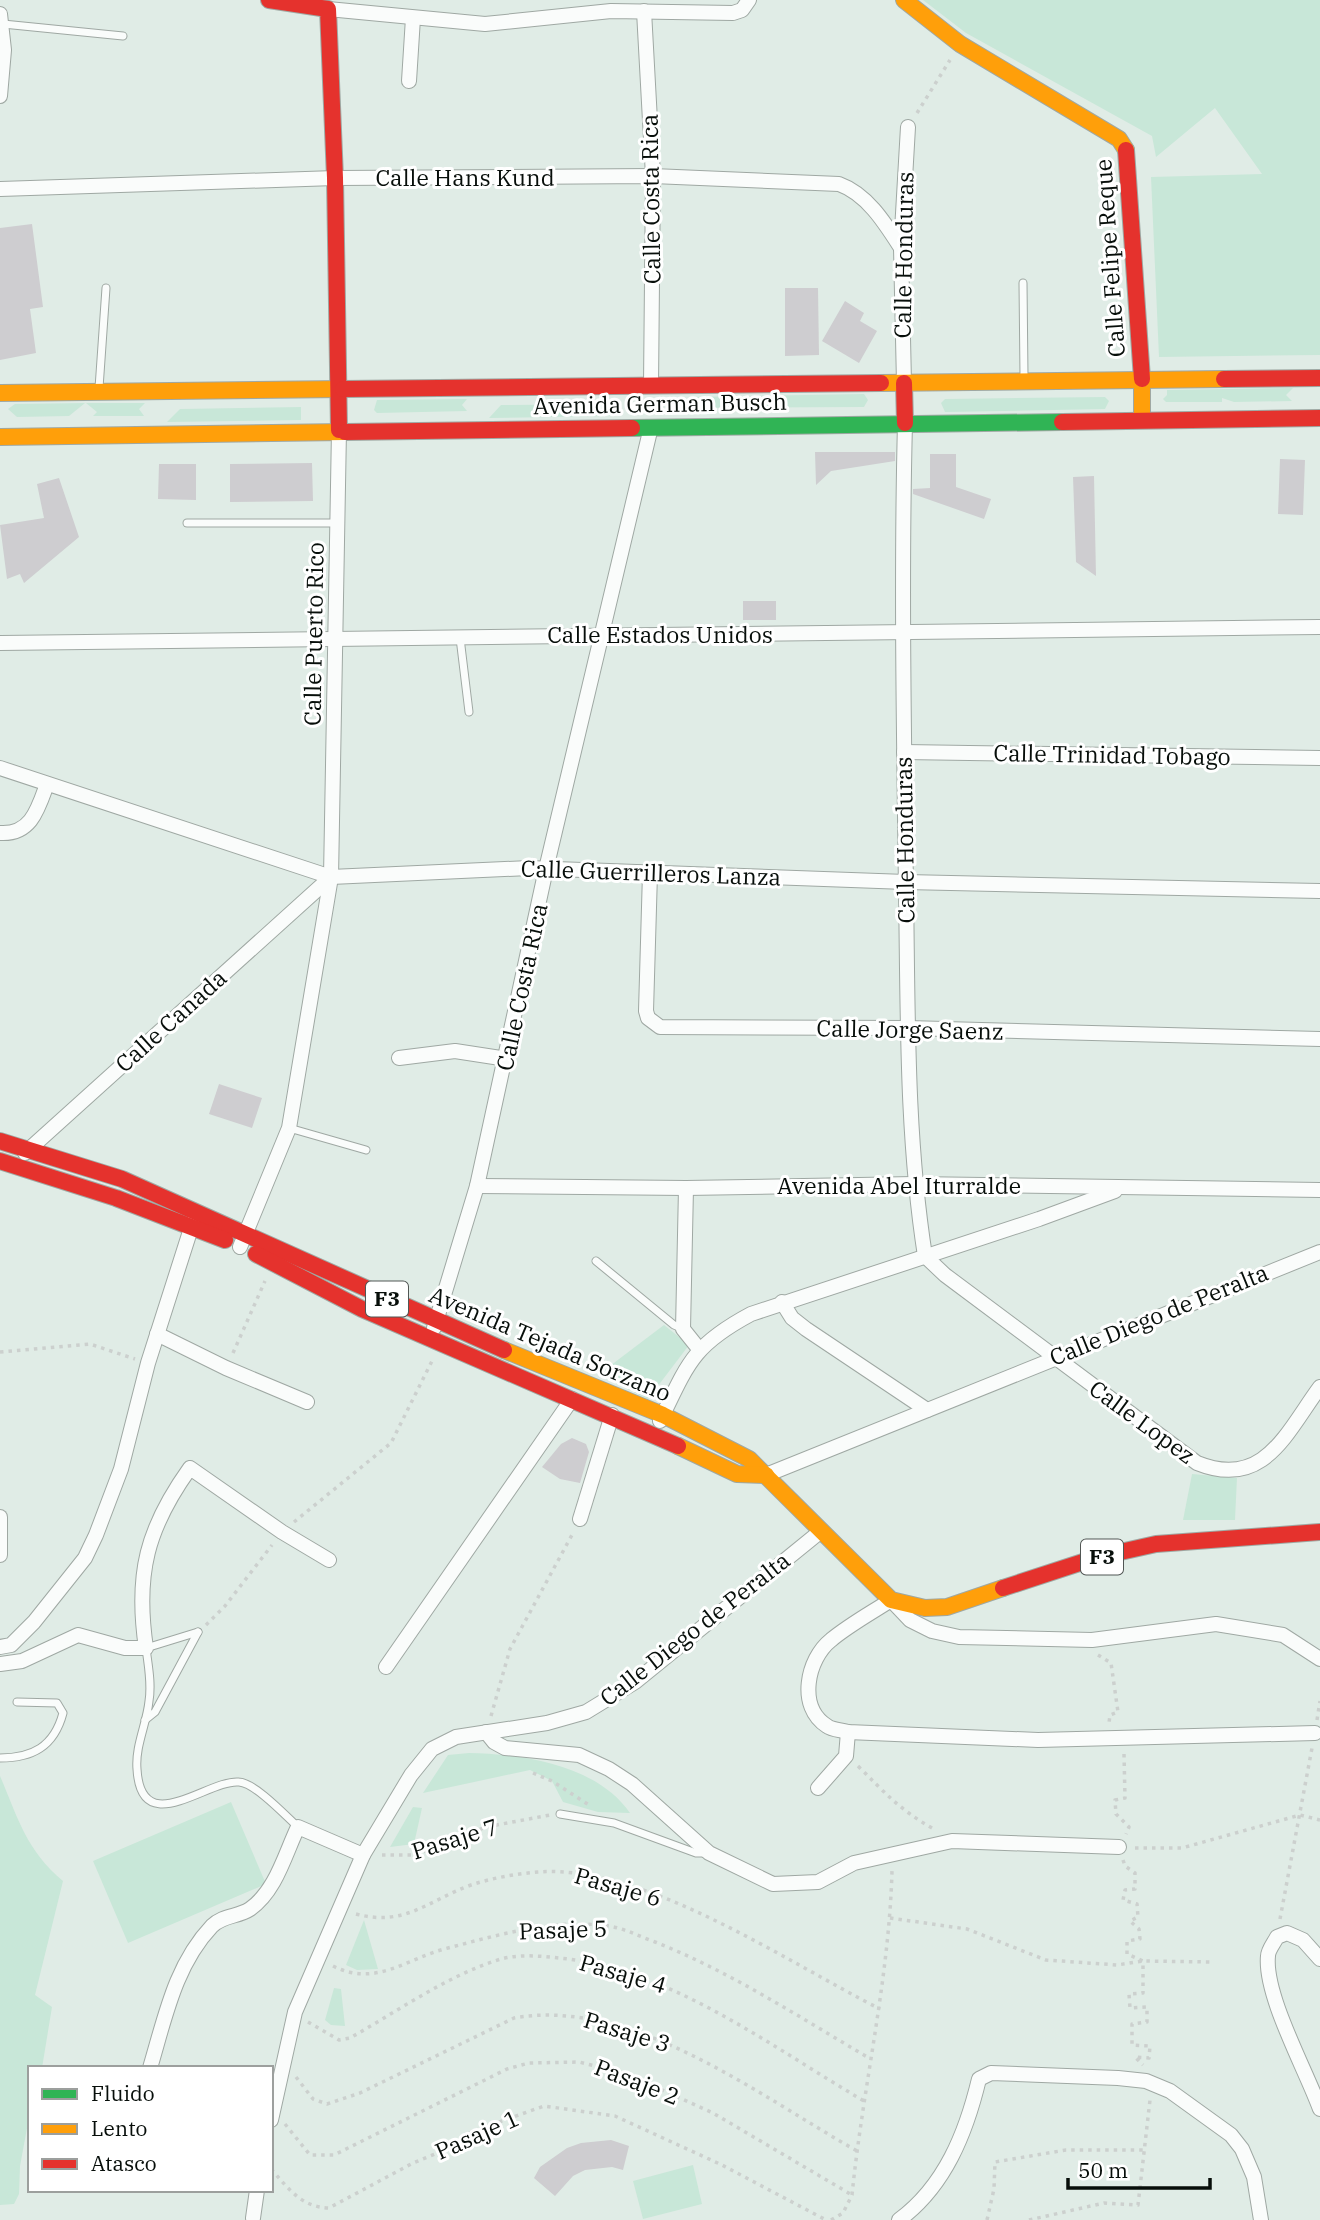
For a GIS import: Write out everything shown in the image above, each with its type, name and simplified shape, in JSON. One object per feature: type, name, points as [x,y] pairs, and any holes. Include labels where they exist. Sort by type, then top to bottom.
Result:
[{"type":"main road","points":[[269,0],[328,9]]},
{"type":"main road","name":"Calle Felipe Reque","points":[[904,0],[960,44],[1119,139],[1126,148],[1142,379]]},
{"type":"main road","name":"Calle Puerto Rico","points":[[328,9],[335,178],[339,430]]},
{"type":"main road","name":"Avenida German Busch","points":[[0,437],[339,430],[651,407],[904,383],[1320,378]]},
{"type":"main road","points":[[1142,379],[1142,420]]},
{"type":"main road","points":[[904,383],[905,423]]},
{"type":"main road","name":"Avenida German Busch","points":[[0,393],[338,390],[905,423],[1320,418]]},
{"type":"main road","name":"Avenida Tejada Sorzano","points":[[0,1141],[122,1179],[195,1218],[244,1240],[663,1415],[748,1458],[891,1600]]},
{"type":"main road","name":"Avenida Tejada Sorzano","points":[[6,1163],[195,1218]]},
{"type":"main road","name":"Avenida Tejada Sorzano","points":[[244,1240],[274,1263],[362,1310],[612,1415],[737,1474],[766,1475]]},
{"type":"main road","name":"F3","points":[[891,1600],[925,1608],[947,1607],[1098,1558],[1156,1544],[1320,1532]]},
{"type":"street","points":[[328,9],[485,24],[611,10],[733,13],[742,10],[749,0]]},
{"type":"street","name":"Calle Costa Rica","points":[[435,1342],[436,1322],[477,1186],[507,1059],[546,869],[651,407],[653,176],[644,11]]},
{"type":"street","points":[[409,81],[413,18]]},
{"type":"street","points":[[0,96],[4,50],[1,19]]},
{"type":"street","name":"Calle Honduras","points":[[904,383],[901,248],[908,127]]},
{"type":"street","name":"Calle Hans Kund","points":[[0,189],[335,178],[653,176],[839,184],[851,188],[866,200],[901,248]]},
{"type":"street","name":"Calle Honduras","points":[[905,423],[902,634],[908,1028],[914,1184],[925,1256]]},
{"type":"street","name":"Calle Puerto Rico","points":[[244,1240],[289,1128],[331,877],[339,430]]},
{"type":"street","name":"Calle Estados Unidos","points":[[0,643],[1320,627]]},
{"type":"street","name":"Calle Trinidad Tobago","points":[[904,752],[1320,758]]},
{"type":"street","name":"Calle Guerrilleros Lanza","points":[[0,768],[331,877],[546,869],[906,882],[1320,891]]},
{"type":"street","points":[[0,833],[12,834],[26,827],[36,814],[47,785]]},
{"type":"street","name":"Calle Jorge Saenz","points":[[650,873],[646,1012],[653,1024],[670,1028],[908,1028],[1320,1039]]},
{"type":"street","name":"Calle Canada","points":[[6,1163],[29,1149],[331,877]]},
{"type":"street","points":[[399,1058],[455,1051],[507,1059]]},
{"type":"street","name":"Avenida Abel Iturralde","points":[[477,1186],[686,1188],[914,1184],[1320,1190]]},
{"type":"street","points":[[686,1188],[683,1329],[699,1349]]},
{"type":"street","points":[[653,1435],[699,1349],[718,1332],[782,1302],[1124,1188]]},
{"type":"street","points":[[0,1647],[11,1645],[34,1622],[85,1558],[121,1469],[148,1363],[195,1218]]},
{"type":"street","name":"Calle Diego de Peralta","points":[[766,1475],[1053,1357],[1320,1252]]},
{"type":"street","name":"Calle Lopez","points":[[925,1256],[945,1275],[1053,1357],[1197,1463],[1212,1469],[1232,1471],[1261,1463],[1320,1387]]},
{"type":"street","points":[[782,1302],[792,1318],[806,1329],[927,1410]]},
{"type":"street","points":[[157,1334],[226,1368],[307,1402]]},
{"type":"street","points":[[386,1667],[572,1399]]},
{"type":"street","points":[[580,1519],[612,1415]]},
{"type":"street","points":[[0,1664],[22,1661],[78,1635],[125,1648],[146,1648],[141,1614],[146,1547],[171,1495],[190,1468],[282,1532],[329,1560]]},
{"type":"street","points":[[0,1517],[0,1555]]},
{"type":"street","name":"Calle Diego de Peralta","points":[[273,2107],[295,2012],[363,1855],[411,1775],[432,1749],[444,1741],[569,1718],[615,1695],[821,1531]]},
{"type":"street","points":[[1315,1734],[1038,1740],[848,1732],[828,1727],[810,1704],[808,1682],[813,1664],[829,1641],[891,1600],[910,1620],[932,1631],[959,1637],[1092,1640],[1216,1624],[1283,1635],[1320,1659]]},
{"type":"street","points":[[486,1732],[494,1742],[505,1748],[579,1755],[609,1769],[632,1784],[709,1853],[773,1884],[818,1882],[854,1863],[951,1841],[1119,1847]]},
{"type":"street","points":[[818,1788],[846,1756],[848,1732]]},
{"type":"street","points":[[151,2066],[176,1980],[195,1947],[213,1925],[225,1917],[247,1912],[270,1890],[298,1827],[363,1855]]},
{"type":"street","points":[[1320,1959],[1303,1940],[1287,1933],[1277,1937],[1268,1954],[1269,1977],[1320,2109]]},
{"type":"street","points":[[899,2220],[935,2185],[964,2130],[979,2079],[985,2074],[1148,2082],[1170,2091],[1231,2135],[1250,2164],[1261,2220]]},
{"type":"street","points":[[257,2192],[257,2219]]},
{"type":"lane","points":[[1,19],[123,36]]},
{"type":"lane","points":[[1023,284],[1024,380]]},
{"type":"lane","points":[[99,392],[106,288]]},
{"type":"lane","points":[[187,523],[339,523]]},
{"type":"lane","points":[[460,637],[470,712]]},
{"type":"lane","points":[[289,1128],[366,1150]]},
{"type":"lane","points":[[596,1261],[674,1325],[683,1329]]},
{"type":"lane","points":[[198,1632],[146,1648],[150,1681],[136,1769],[141,1788],[149,1799],[158,1804],[180,1802],[237,1781],[248,1784],[298,1827]]},
{"type":"lane","points":[[145,1720],[155,1712],[198,1632]]},
{"type":"lane","points":[[0,1758],[25,1758],[41,1749],[61,1721],[63,1713],[57,1703],[17,1702]]},
{"type":"lane","points":[[560,1814],[614,1823],[696,1853],[709,1853]]},
{"type":"path","points":[[908,127],[960,44]]},
{"type":"path","points":[[226,1368],[274,1263]]},
{"type":"path","points":[[198,1632],[225,1606],[282,1532],[391,1443],[400,1431],[435,1342]]},
{"type":"path","points":[[0,1352],[90,1344],[148,1363]]},
{"type":"path","points":[[486,1732],[510,1649],[580,1519]]},
{"type":"path","points":[[1092,1640],[1099,1658],[1111,1663],[1118,1712],[1110,1715],[1109,1727],[1121,1728],[1125,1798],[1115,1800],[1116,1814],[1129,1827],[1119,1847],[1125,1866],[1135,1873],[1135,1889],[1125,1889],[1124,1900],[1137,1904],[1138,1917],[1130,1921],[1139,1929],[1140,1940],[1127,1941],[1128,1954],[1143,1961]]},
{"type":"path","points":[[1277,1937],[1320,1701]]},
{"type":"path","points":[[846,1756],[904,1812],[951,1841]]},
{"type":"path","points":[[533,1773],[571,1793],[614,1823]]},
{"type":"path","name":"Pasaje 7","points":[[363,1855],[415,1855],[485,1827],[560,1814]]},
{"type":"path","points":[[1119,1847],[1182,1848],[1300,1815],[1320,1821]]},
{"type":"path","points":[[828,2220],[843,2213],[852,2194],[869,2058],[880,2009],[890,1918],[892,1853]]},
{"type":"path","name":"Pasaje 6","points":[[340,1910],[395,1919],[482,1882],[515,1875],[567,1871],[639,1890],[702,1914],[880,2009]]},
{"type":"path","points":[[890,1918],[967,1929],[1046,1960],[1117,1965],[1143,1961],[1213,1962]]},
{"type":"path","name":"Pasaje 5","points":[[318,1959],[343,1972],[369,1975],[386,1972],[445,1948],[534,1926],[599,1924],[622,1928],[713,1967],[869,2058]]},
{"type":"path","name":"Pasaje 4","points":[[295,2012],[318,2030],[339,2039],[350,2038],[466,1973],[503,1958],[534,1955],[596,1961],[668,1986],[864,2101]]},
{"type":"path","points":[[1029,2220],[1104,2203],[1138,2204],[1145,2150],[1148,2082],[1144,2066],[1135,2057],[1149,2058],[1150,2046],[1132,2045],[1132,2024],[1147,2022],[1147,2007],[1130,2008],[1129,1994],[1143,1993],[1143,1961]]},
{"type":"path","name":"Pasaje 3","points":[[283,2062],[313,2099],[327,2105],[360,2093],[514,2018],[538,2014],[594,2019],[686,2051],[857,2151]]},
{"type":"path","name":"Pasaje 2","points":[[273,2113],[310,2155],[334,2155],[507,2070],[529,2063],[596,2064],[627,2074],[713,2113],[852,2194]]},
{"type":"path","name":"Pasaje 1","points":[[273,2171],[302,2202],[314,2207],[330,2208],[412,2163],[445,2150],[471,2132],[544,2106],[615,2116],[722,2165],[828,2220]]},
{"type":"path","points":[[987,2220],[994,2189],[995,2162],[1066,2150],[1145,2150]]},
{"type":"green space","points":[[923,0],[1320,0],[1320,355],[1159,357],[1151,177],[1262,174],[1215,108],[1156,157],[1152,136],[966,33]]},
{"type":"green space","points":[[1293,388],[1286,395],[1292,401],[1234,402],[1222,398],[1222,402],[1166,402],[1163,399],[1167,390]]},
{"type":"green space","points":[[864,394],[868,400],[864,407],[690,406],[692,397]]},
{"type":"green space","points":[[1105,397],[1109,401],[1105,409],[945,412],[941,403],[945,399]]},
{"type":"green space","points":[[467,399],[462,405],[467,411],[377,413],[374,410],[377,400]]},
{"type":"green space","points":[[85,403],[69,416],[17,417],[8,409],[15,404]]},
{"type":"green space","points":[[86,403],[145,403],[139,409],[144,416],[93,416],[97,412]]},
{"type":"green space","points":[[614,404],[614,416],[489,418],[501,405]]},
{"type":"green space","points":[[301,407],[301,420],[167,422],[180,409]]},
{"type":"green space","points":[[664,1325],[689,1345],[648,1399],[598,1375]]},
{"type":"green space","points":[[1192,1474],[1237,1478],[1235,1520],[1183,1520]]},
{"type":"green space","points":[[469,1753],[535,1760],[579,1773],[616,1797],[630,1813],[598,1812],[563,1802],[552,1781],[530,1770],[423,1793],[448,1755]]},
{"type":"green space","points":[[0,1776],[18,1820],[32,1845],[63,1881],[35,1995],[52,2007],[42,2066],[28,2066],[28,2123],[20,2166],[19,2194],[14,2204],[0,2205]]},
{"type":"green space","points":[[231,1802],[266,1884],[128,1943],[93,1861]]},
{"type":"green space","points":[[413,1807],[422,1808],[414,1844],[390,1847]]},
{"type":"green space","points":[[364,1920],[378,1969],[357,1970],[346,1965]]},
{"type":"green space","points":[[334,1988],[341,1989],[345,2026],[331,2025],[325,2020]]},
{"type":"green space","points":[[693,2165],[702,2204],[643,2219],[633,2181]]},
{"type":"building","points":[[32,224],[43,307],[30,309],[36,353],[0,360],[0,228]]},
{"type":"building","points":[[785,288],[818,288],[819,355],[785,356]]},
{"type":"building","points":[[845,301],[864,313],[860,321],[877,331],[859,363],[822,341]]},
{"type":"building","points":[[815,452],[895,452],[895,461],[831,471],[816,485]]},
{"type":"building","points":[[930,454],[956,454],[956,487],[991,499],[984,519],[913,494],[913,489],[930,488]]},
{"type":"building","points":[[1280,459],[1305,460],[1303,515],[1278,514]]},
{"type":"building","points":[[312,463],[313,501],[230,502],[230,464]]},
{"type":"building","points":[[159,464],[196,464],[196,500],[158,499]]},
{"type":"building","points":[[1094,476],[1096,576],[1076,562],[1073,477]]},
{"type":"building","points":[[59,478],[79,537],[24,583],[20,574],[7,579],[0,525],[44,518],[37,484]]},
{"type":"building","points":[[743,601],[776,601],[776,620],[743,620]]},
{"type":"building","points":[[219,1084],[262,1098],[252,1128],[209,1114]]},
{"type":"building","points":[[572,1438],[586,1444],[589,1452],[580,1483],[560,1479],[542,1467],[561,1444]]},
{"type":"building","points":[[611,2140],[629,2146],[623,2170],[612,2167],[585,2170],[573,2176],[555,2196],[534,2178],[540,2167],[567,2148],[581,2143]]},
{"type":"traffic: fast","points":[[632,428],[1062,422]]},
{"type":"traffic: slow","points":[[904,0],[960,44],[1119,139],[1126,150]]},
{"type":"traffic: slow","points":[[1142,379],[1142,420]]},
{"type":"traffic: slow","points":[[881,383],[1224,379]]},
{"type":"traffic: slow","points":[[0,393],[343,389]]},
{"type":"traffic: slow","points":[[0,437],[345,432]]},
{"type":"traffic: slow","points":[[504,1350],[663,1415],[749,1459],[891,1600],[925,1608],[947,1607],[1003,1588]]},
{"type":"traffic: slow","points":[[678,1446],[737,1474],[766,1475]]},
{"type":"traffic: jam","points":[[269,0],[328,9],[335,178],[339,430]]},
{"type":"traffic: jam","points":[[1126,150],[1142,379]]},
{"type":"traffic: jam","points":[[1224,379],[1320,378]]},
{"type":"traffic: jam","points":[[343,389],[881,383]]},
{"type":"traffic: jam","points":[[904,383],[905,423]]},
{"type":"traffic: jam","points":[[1062,422],[1320,418]]},
{"type":"traffic: jam","points":[[345,432],[632,428]]},
{"type":"traffic: jam","points":[[0,1141],[122,1179],[504,1350]]},
{"type":"traffic: jam","points":[[0,1161],[116,1198],[225,1240]]},
{"type":"traffic: jam","points":[[256,1254],[362,1309],[678,1446]]},
{"type":"traffic: jam","points":[[1003,1588],[1098,1557],[1156,1544],[1320,1532]]}]
